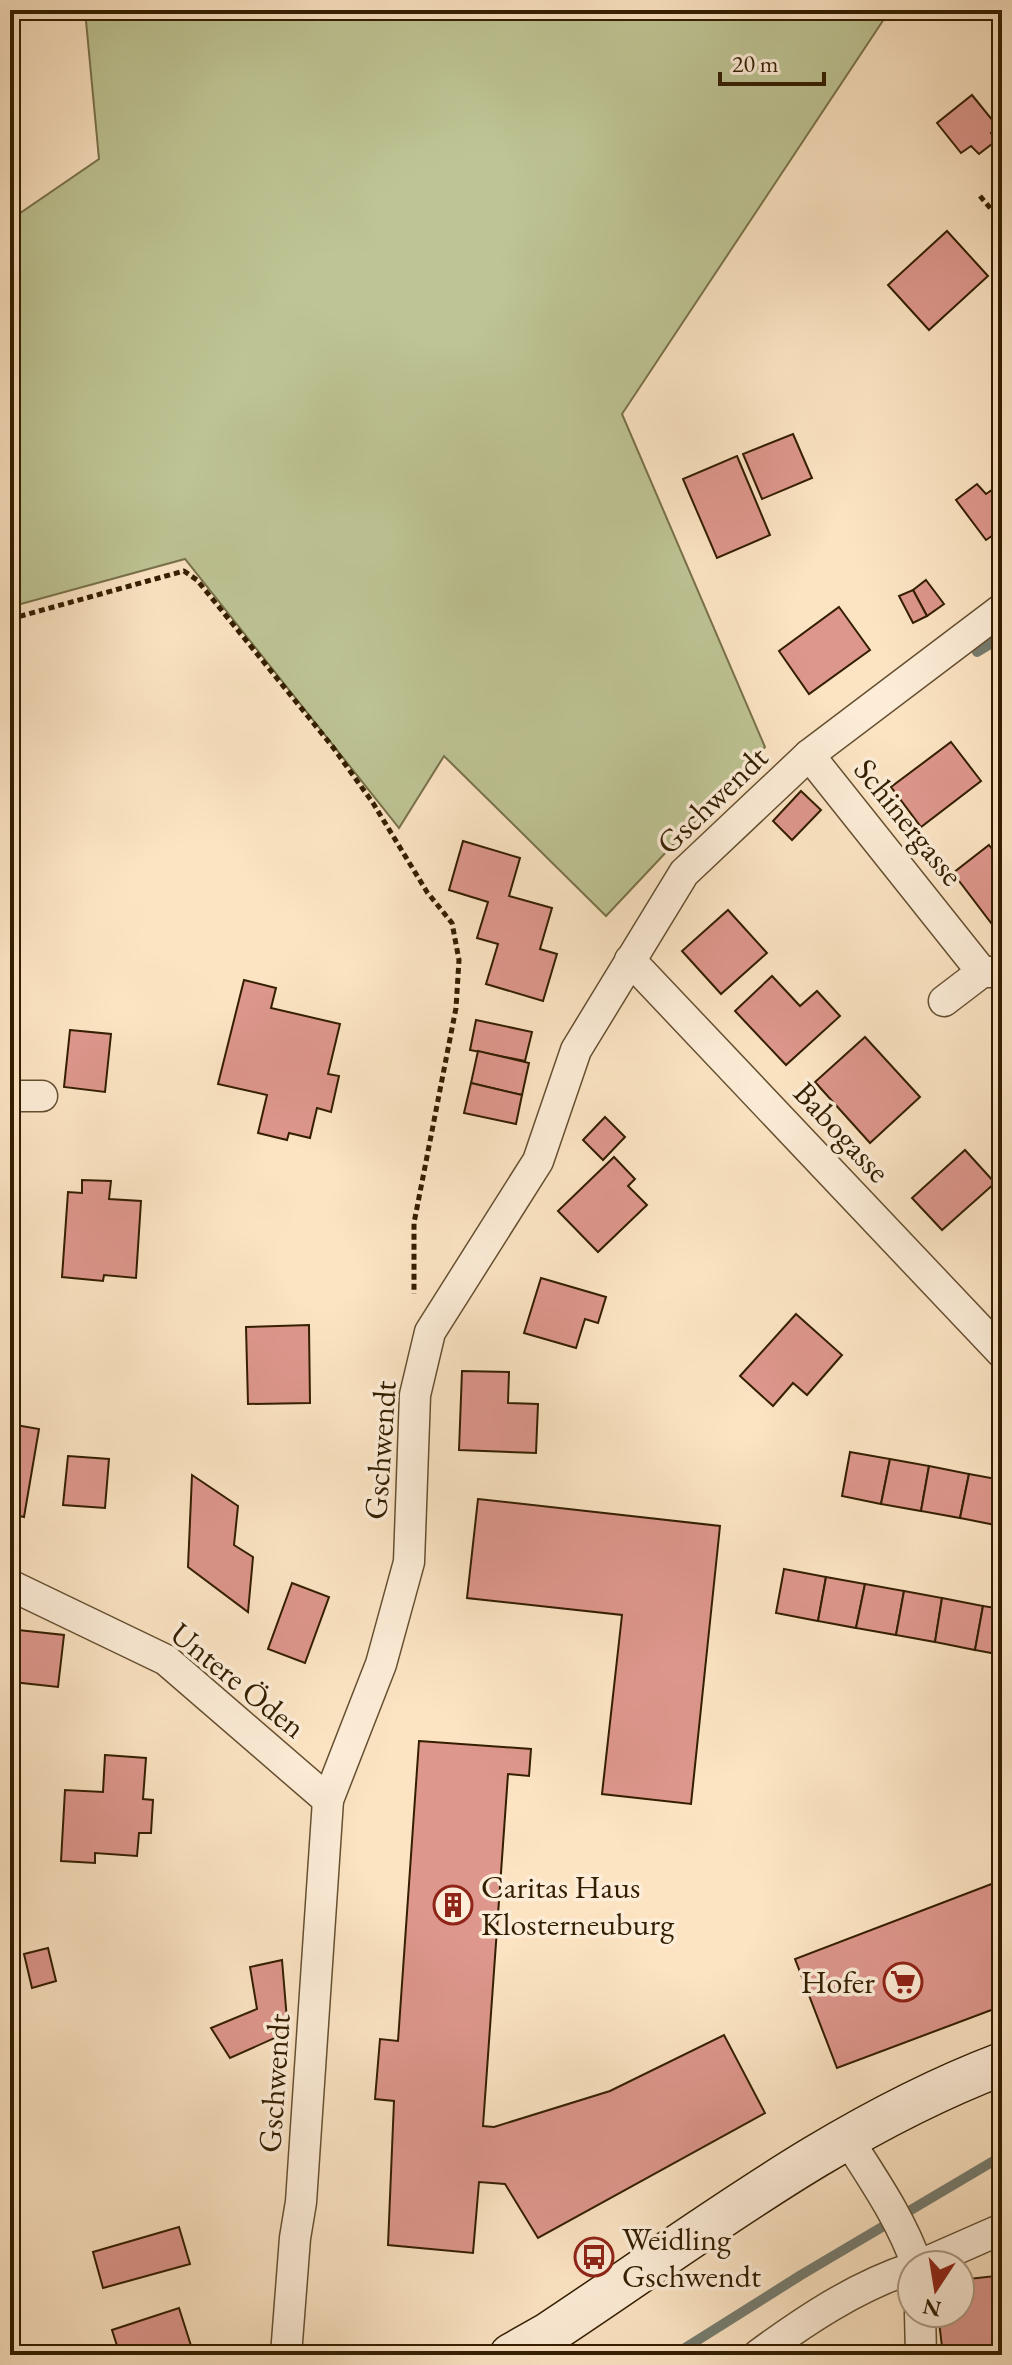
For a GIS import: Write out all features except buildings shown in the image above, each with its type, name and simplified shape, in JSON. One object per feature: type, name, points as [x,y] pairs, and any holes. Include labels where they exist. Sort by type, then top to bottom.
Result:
[{"type":"main road","points":[[511,2355],[569,2321],[803,2162],[938,2091],[1002,2064]]},
{"type":"street","name":"Gschwendt","points":[[286,2355],[295,2238],[301,2202],[328,1800],[381,1664],[409,1562],[415,1395],[430,1332],[538,1161],[576,1050],[684,873],[809,755],[1002,609]]},
{"type":"street","name":"Schinergasse","points":[[809,755],[992,972]]},
{"type":"street","name":"Babogasse","points":[[630,960],[1002,1353]]},
{"type":"street","points":[[944,1001],[992,972]]},
{"type":"street","points":[[10,1096],[42,1096]]},
{"type":"street","name":"Untere Öden","points":[[10,1585],[166,1660],[328,1800]]},
{"type":"street","points":[[847,2138],[873,2178],[909,2249]]},
{"type":"street","points":[[946,2249],[1002,2229]]},
{"type":"street","points":[[758,2355],[836,2302],[896,2271]]},
{"type":"street","points":[[920,2329],[921,2355]]},
{"type":"path","points":[[980,196],[1002,222]]},
{"type":"path","points":[[10,619],[184,571],[197,580],[332,746],[373,803],[427,892],[452,923],[459,960],[456,1008],[414,1223],[415,1303]]},
{"type":"green space","points":[[85,10],[890,10],[622,414],[765,747],[606,916],[444,756],[399,828],[185,559],[10,607],[10,220],[99,159]]},
{"type":"waterway","points":[[977,652],[1002,637]]},
{"type":"waterway","points":[[674,2355],[801,2275],[1002,2156]]},
{"type":"place","name":"Caritas Haus Klosterneuburg","points":[[453,1905]]},
{"type":"place","name":"Hofer","points":[[903,1982]]},
{"type":"place","name":"Weidling Gschwendt","points":[[594,2257]]}]
